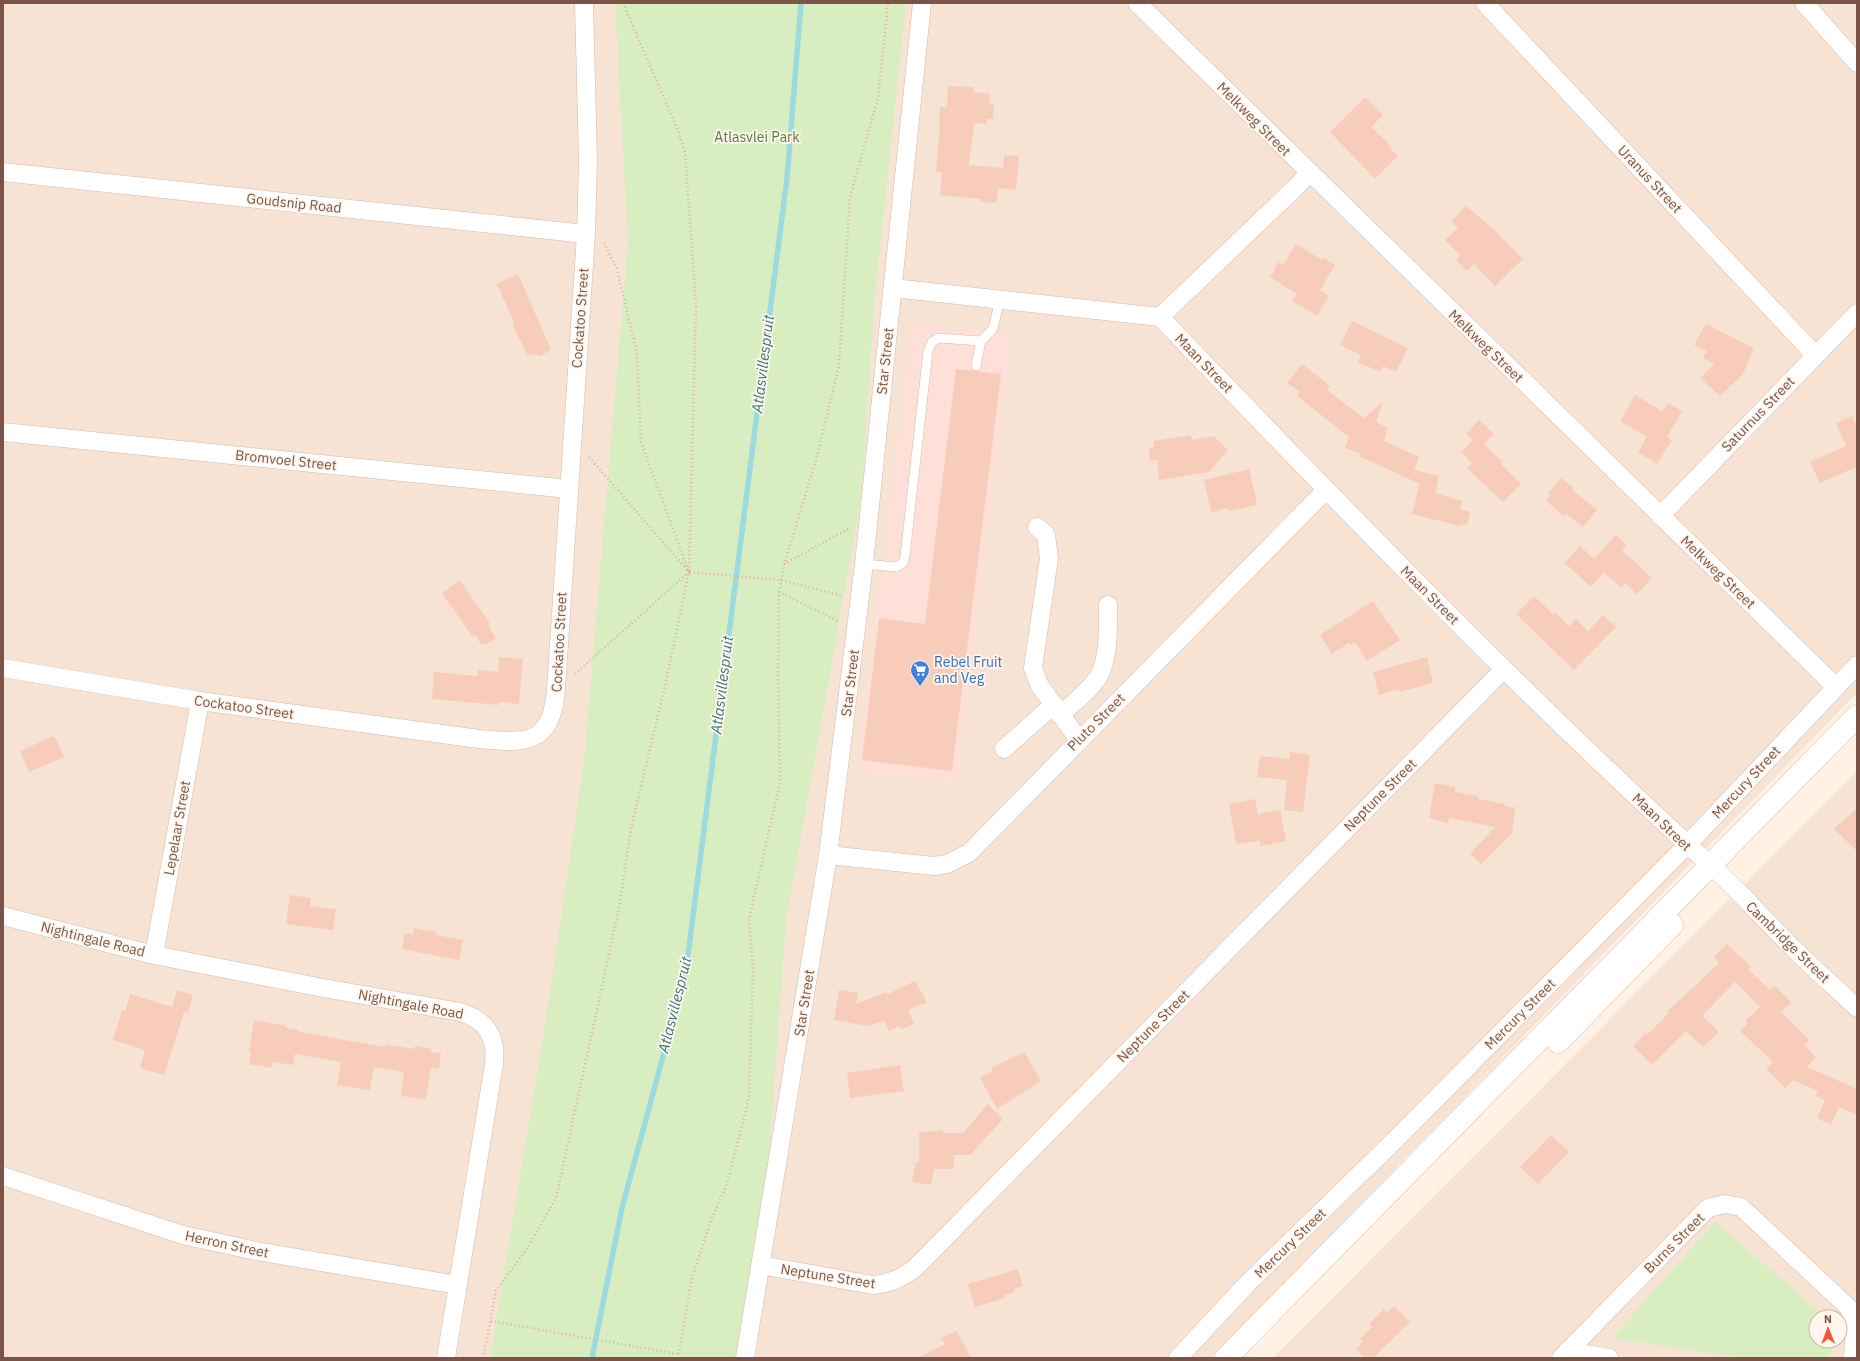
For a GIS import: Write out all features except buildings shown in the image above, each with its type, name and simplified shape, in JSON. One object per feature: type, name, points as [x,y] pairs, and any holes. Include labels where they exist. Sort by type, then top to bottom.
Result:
[{"type":"street","name":"Cockatoo Street","points":[[3,668],[200,702],[479,739],[515,742],[533,737],[545,727],[553,714],[556,690],[586,234],[588,161],[584,3]]},
{"type":"street","name":"Star Street","points":[[745,1358],[828,855],[864,564],[922,3]]},
{"type":"street","name":"Melkweg Street","points":[[1138,3],[1309,173],[1836,687]]},
{"type":"street","name":"Uranus Street","points":[[1485,3],[1815,355]]},
{"type":"street","points":[[1804,3],[1857,64]]},
{"type":"street","name":"Goudsnip Road","points":[[3,172],[586,234]]},
{"type":"street","points":[[893,288],[1160,317],[1309,173]]},
{"type":"street","name":"Saturnus Street","points":[[1660,516],[1857,313]]},
{"type":"street","name":"Maan Street","points":[[1160,317],[1326,490],[1504,669],[1714,870]]},
{"type":"street","name":"Bromvoel Street","points":[[3,432],[570,489]]},
{"type":"street","name":"Pluto Street","points":[[828,855],[934,866],[946,864],[969,853],[1326,490]]},
{"type":"street","points":[[1037,527],[1046,535],[1049,558],[1033,668],[1040,686],[1079,740]]},
{"type":"street","points":[[1004,749],[1095,683],[1101,670],[1108,642],[1108,605]]},
{"type":"street","name":"Mercury Street","points":[[1178,1358],[1248,1283],[1396,1139],[1687,845],[1857,665]]},
{"type":"street","name":"Neptune Street","points":[[760,1264],[873,1285],[890,1283],[903,1277],[915,1268],[1504,669]]},
{"type":"street","name":"Lepelaar Street","points":[[154,955],[200,702]]},
{"type":"street","points":[[1244,1358],[1638,960],[1714,870],[1857,716]]},
{"type":"street","points":[[1226,1358],[1714,870],[1857,734]]},
{"type":"street","name":"Cambridge Street","points":[[1714,870],[1798,953],[1857,1008]]},
{"type":"street","name":"Nightingale Road","points":[[3,916],[154,955],[318,987],[460,1012],[476,1018],[481,1022],[492,1039],[495,1057],[446,1358]]},
{"type":"street","name":"Herron Street","points":[[3,1176],[183,1235],[256,1251],[457,1285]]},
{"type":"street","name":"Burns Street","points":[[1564,1355],[1708,1208],[1725,1204],[1741,1207],[1848,1307],[1852,1314],[1854,1323],[1853,1358]]},
{"type":"street","points":[[1564,1355],[1609,1358]]},
{"type":"lane","points":[[976,366],[981,341],[993,329],[1000,300]]},
{"type":"lane","points":[[864,564],[896,567],[903,563],[928,351],[930,346],[938,338],[981,341]]},
{"type":"path","points":[[483,1358],[496,1291],[526,1250],[556,1198],[619,908],[630,828],[665,686],[689,572],[696,306],[685,152],[678,130],[623,3]]},
{"type":"path","points":[[678,1358],[692,1278],[711,1220],[726,1188],[749,1099],[753,968],[749,918],[780,783],[778,675],[779,592],[784,565],[816,460],[839,366],[850,197],[878,98],[888,3]]},
{"type":"path","points":[[604,243],[617,269],[637,354],[641,442],[689,572]]},
{"type":"path","points":[[573,438],[689,572]]},
{"type":"path","points":[[784,565],[869,517]]},
{"type":"path","points":[[556,690],[689,572],[781,580],[859,600]]},
{"type":"path","points":[[779,592],[856,630]]},
{"type":"path","points":[[490,1321],[522,1328],[678,1354]]},
{"type":"shaded area","points":[[3,3],[1857,3],[1857,693],[1211,1358],[3,1358]]},
{"type":"shaded area","points":[[913,323],[1011,335],[956,783],[858,771]]},
{"type":"shaded area","points":[[1857,771],[1857,1358],[1273,1358]]},
{"type":"green space","name":"Atlasvlei Park","points":[[615,3],[906,3],[875,294],[861,499],[786,921],[764,1228],[741,1358],[490,1358],[543,1039],[584,761],[628,242]]},
{"type":"green space","points":[[1715,1222],[1817,1309],[1808,1309],[1808,1349],[1832,1349],[1829,1358],[1743,1358],[1612,1338]]},
{"type":"waterway","name":"Atlasvillespruit","points":[[592,1358],[622,1208],[686,971],[787,178],[801,3]]},
{"type":"place","name":"Rebel Fruit and Veg","points":[[920,687]]}]
